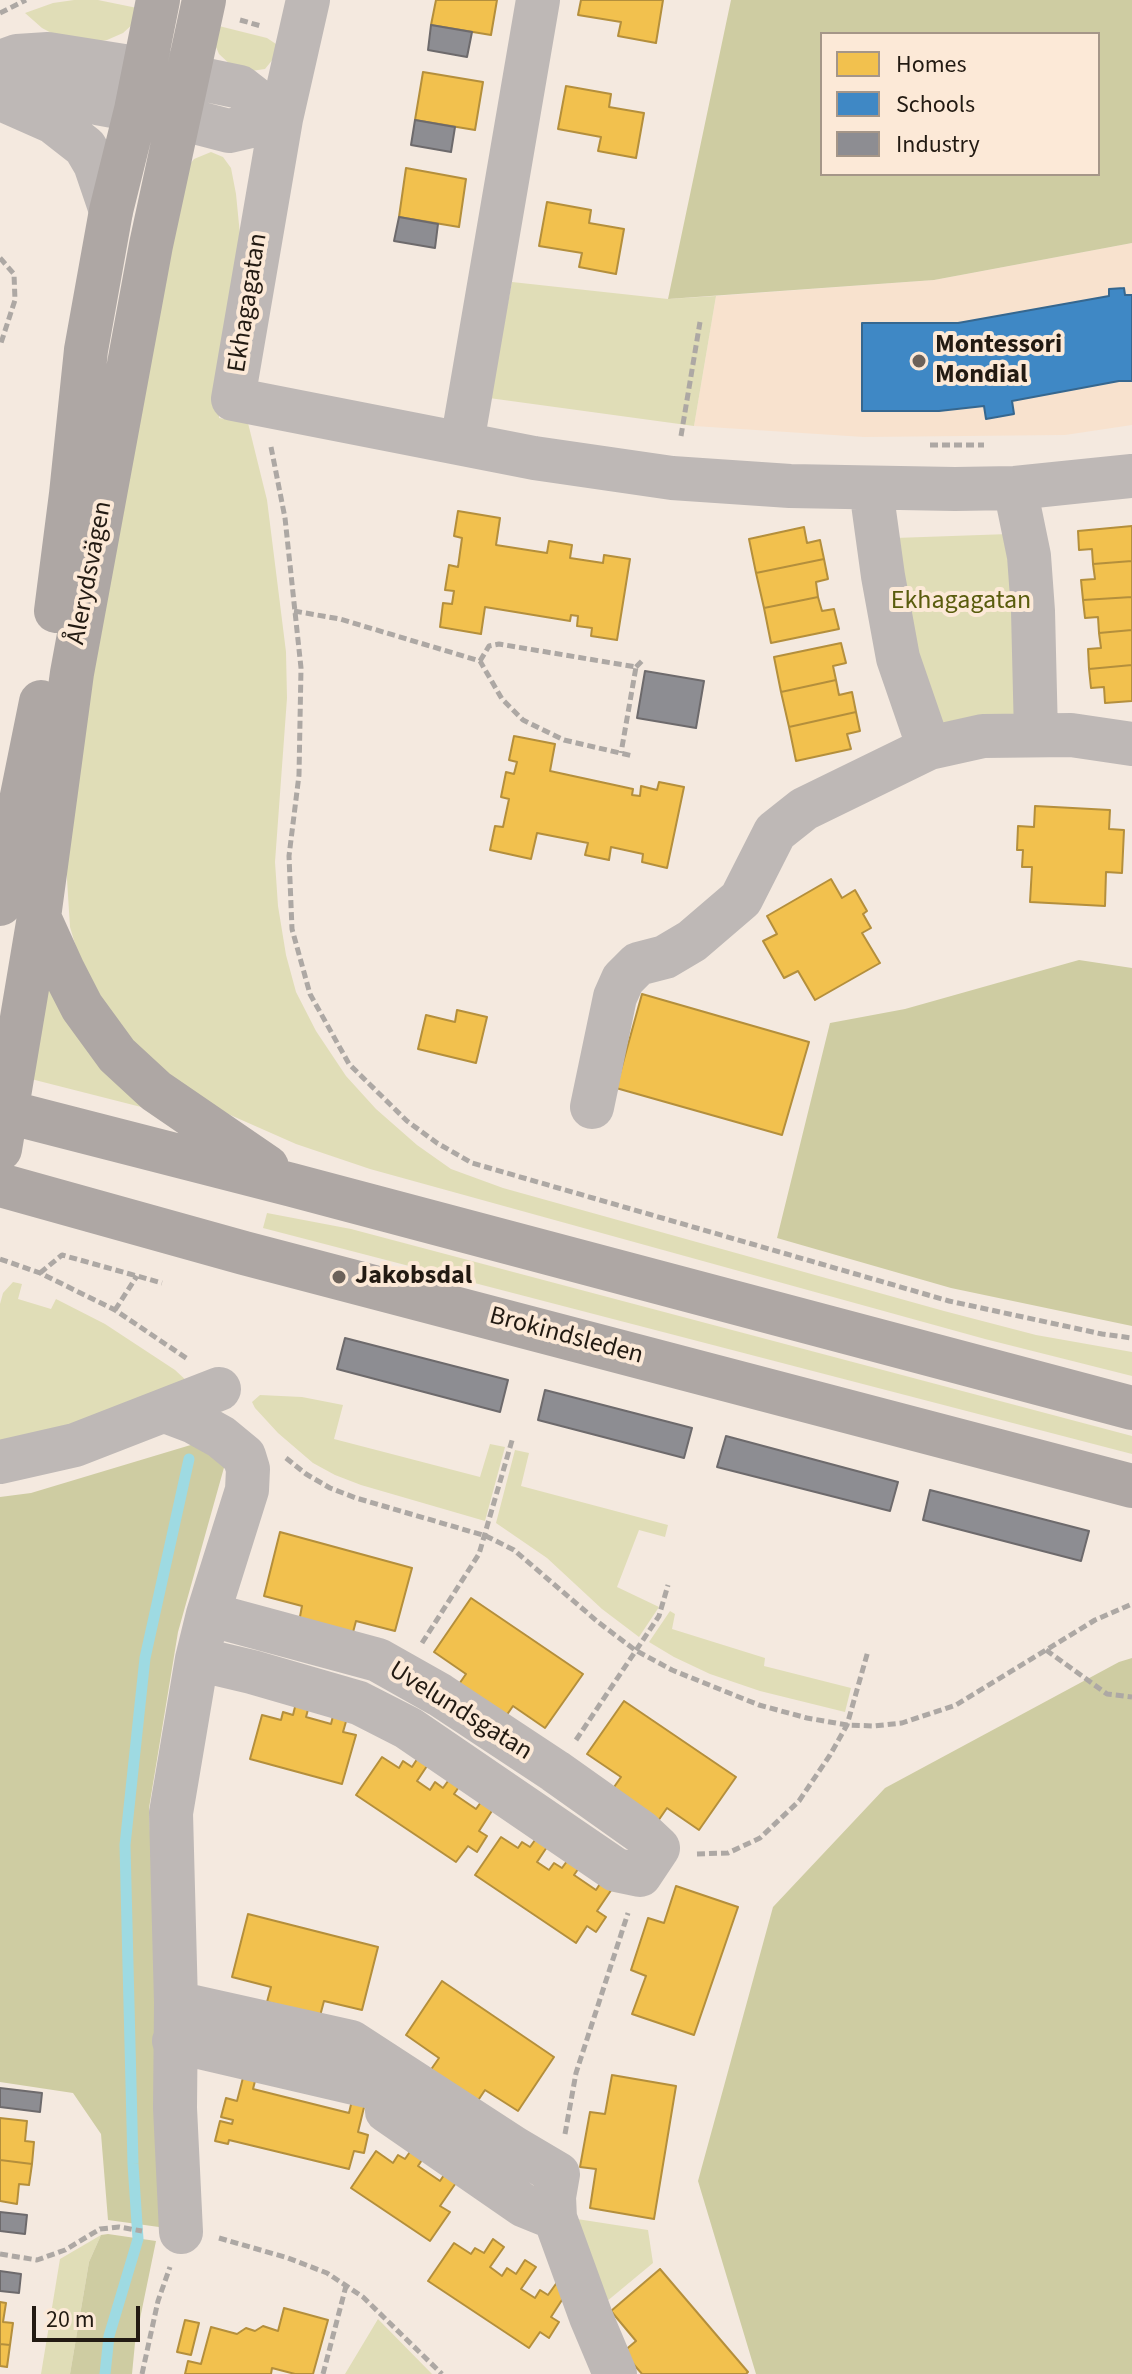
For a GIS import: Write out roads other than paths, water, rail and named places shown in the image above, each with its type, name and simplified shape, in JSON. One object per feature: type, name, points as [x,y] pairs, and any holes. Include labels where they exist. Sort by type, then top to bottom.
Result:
[{"type":"main road","name":"Ålerydsvägen","points":[[2,1123],[20,910],[86,350],[111,211],[158,0]]},
{"type":"main road","name":"Ålerydsvägen","points":[[20,910],[72,673],[151,245],[204,0]]},
{"type":"main road","points":[[20,910],[63,970],[82,1007],[117,1055],[156,1091],[292,1185]]},
{"type":"main road","points":[[2,1123],[292,1185],[1132,1408]]},
{"type":"main road","name":"Brokindsleden","points":[[0,1185],[244,1253],[1132,1486]]},
{"type":"street","name":"Ekhagagatan","points":[[308,0],[281,119],[233,399],[534,458],[672,478],[871,489],[1015,488],[1132,476]]},
{"type":"street","points":[[462,443],[538,0]]},
{"type":"street","points":[[0,62],[17,56],[48,54],[140,89],[183,97],[229,131],[281,119]]},
{"type":"street","points":[[0,98],[140,89]]},
{"type":"street","points":[[0,98],[53,122],[85,147],[95,164],[111,211]]},
{"type":"street","points":[[1015,488],[1029,556],[1036,735]]},
{"type":"street","points":[[871,489],[898,658],[929,748]]},
{"type":"street","points":[[592,1107],[615,997],[623,979],[638,964],[665,957],[692,941],[741,899],[775,832],[804,809],[929,748],[983,736],[1071,735],[1132,744]]},
{"type":"street","points":[[0,1462],[75,1445],[219,1389]]},
{"type":"street","points":[[165,1411],[221,1437],[244,1456],[248,1469],[247,1490],[197,1659],[171,1813],[181,2232]]},
{"type":"street","name":"Uvelundsgatan","points":[[197,1659],[359,1703],[408,1728],[616,1870],[649,1861],[641,1832],[440,1695],[378,1660],[208,1614]]},
{"type":"street","points":[[175,2022],[347,2061],[395,2082],[558,2174],[554,2197],[555,2218],[615,2374]]},
{"type":"street","points":[[395,2082],[387,2111],[523,2205],[555,2218]]},
{"type":"waterway","points":[[105,2374],[109,2336],[138,2239],[133,2164],[125,1845],[145,1658],[189,1459]]},
{"type":"place","name":"Montessori Mondial","points":[[919,361]]},
{"type":"place","name":"Jakobsdal","points":[[339,1277]]}]
